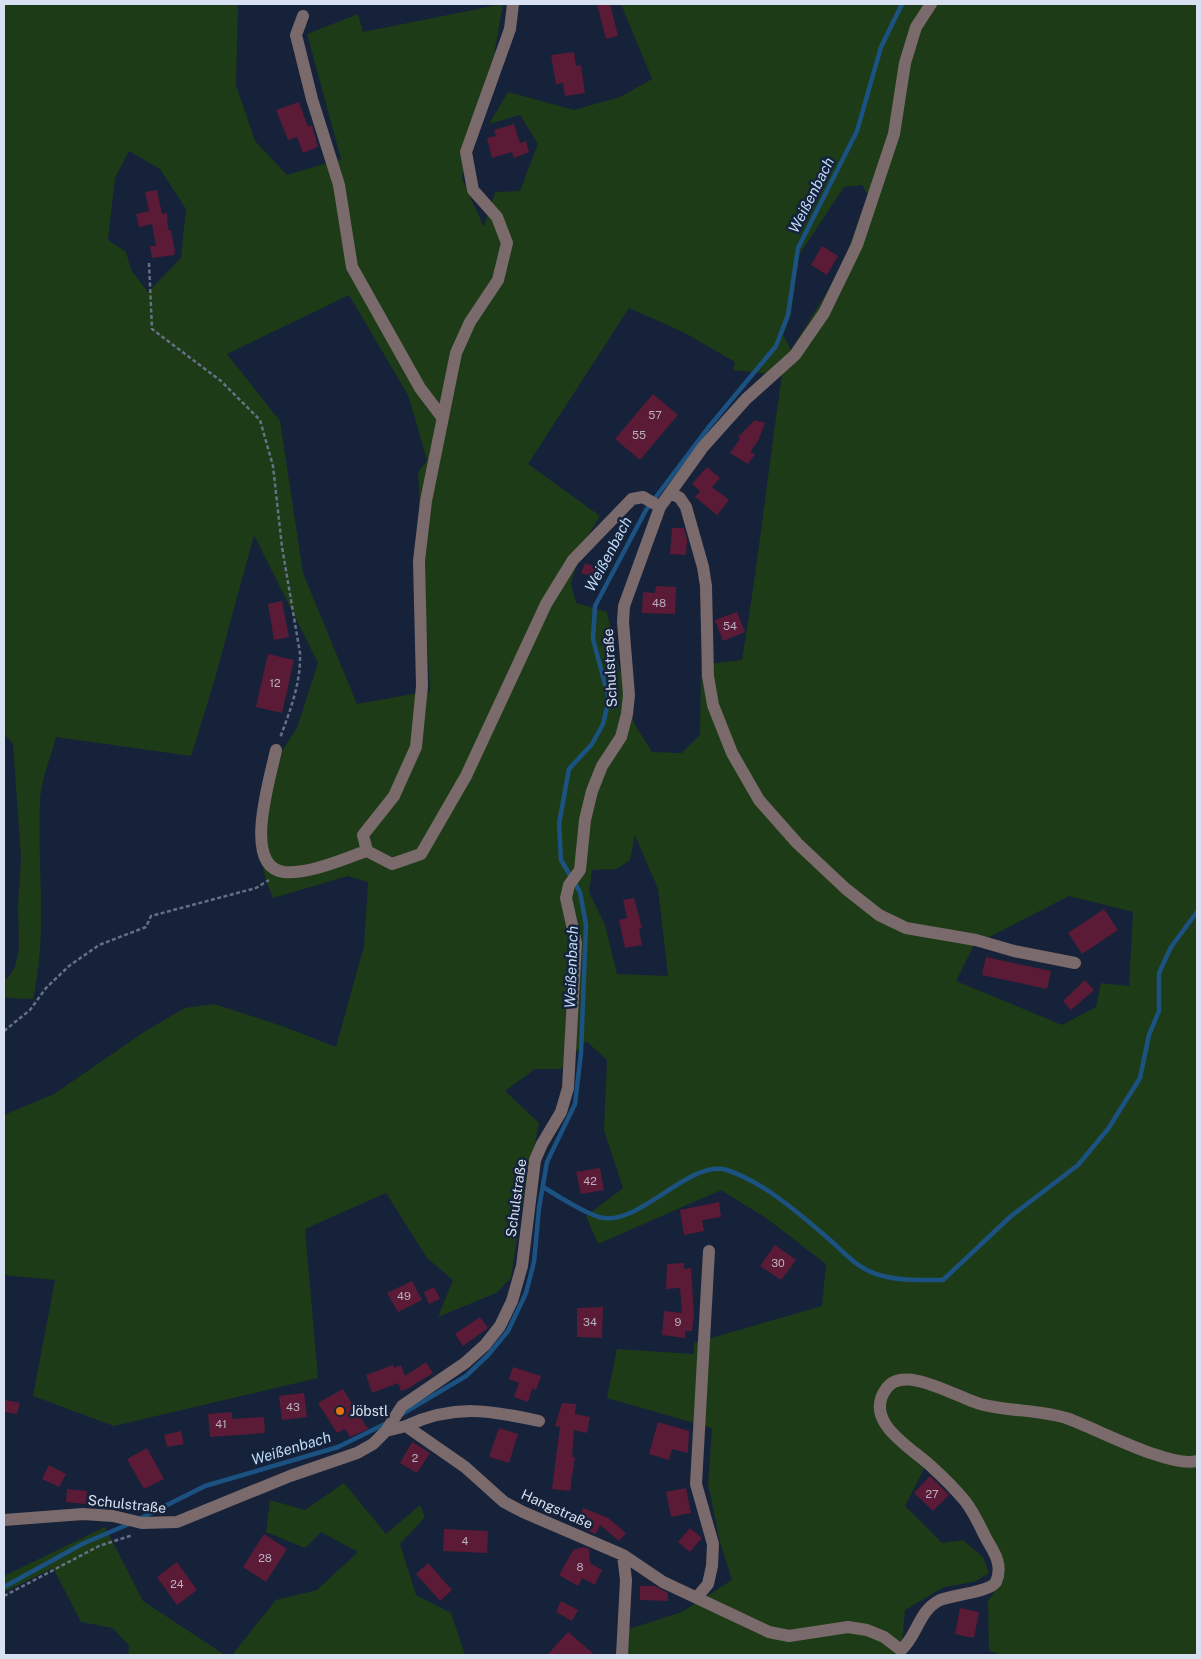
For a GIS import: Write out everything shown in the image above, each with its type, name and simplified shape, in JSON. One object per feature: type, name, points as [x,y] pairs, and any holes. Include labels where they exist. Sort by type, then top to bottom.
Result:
[{"type":"street","points":[[367,851],[363,835],[394,796],[416,747],[422,686],[418,561],[426,501],[456,353],[470,322],[498,280],[507,243],[497,217],[474,190],[466,152],[510,29],[513,4]]},
{"type":"street","points":[[276,750],[260,834],[260,846],[270,865],[283,872],[303,871],[367,851],[392,864],[421,854],[466,776],[546,604],[573,560],[632,499],[644,497],[658,506],[671,493],[703,447],[746,399],[795,355],[824,313],[857,245],[894,134],[905,63],[916,27],[931,4]]},
{"type":"street","points":[[303,16],[296,35],[312,99],[339,185],[352,267],[420,388],[442,416]]},
{"type":"street","points":[[671,493],[680,498],[686,507],[703,567],[706,586],[708,676],[714,705],[732,753],[759,800],[797,843],[879,915],[906,928],[976,940],[1014,951],[1074,963]]},
{"type":"street","name":"Schulstraße","points":[[4,1520],[82,1514],[113,1516],[140,1528],[177,1522],[290,1476],[357,1453],[373,1444],[388,1428],[402,1406],[465,1363],[485,1345],[500,1326],[512,1301],[522,1266],[535,1160],[561,1112],[568,1088],[576,944],[566,898],[569,885],[580,870],[585,820],[592,791],[602,766],[621,737],[627,714],[629,695],[623,622],[624,606],[658,506]]},
{"type":"street","points":[[698,1596],[708,1584],[712,1566],[713,1544],[696,1484],[709,1251]]},
{"type":"street","name":"Hangstraße","points":[[406,1426],[465,1467],[504,1502],[546,1523],[623,1555],[663,1582],[698,1596],[769,1632],[789,1636],[848,1627],[867,1630],[884,1637],[902,1650],[911,1642],[921,1617],[928,1608],[939,1601],[960,1593],[986,1589],[994,1584],[998,1574],[998,1559],[965,1501],[933,1467],[899,1441],[885,1424],[881,1409],[882,1398],[886,1388],[894,1381],[908,1378],[928,1383],[982,1405],[1033,1410],[1068,1419],[1161,1456],[1178,1461],[1197,1461]]},
{"type":"street","points":[[388,1428],[406,1426],[424,1418],[470,1410],[496,1411],[539,1421]]},
{"type":"street","points":[[622,1655],[626,1580],[623,1555]]},
{"type":"path","points":[[149,263],[152,329],[221,381],[260,420],[270,457],[300,661],[292,705],[276,750]]},
{"type":"path","points":[[4,1031],[30,1010],[46,988],[69,966],[99,945],[146,927],[151,916],[256,888],[283,872]]},
{"type":"path","points":[[4,1596],[99,1546],[140,1528]]},
{"type":"green space","points":[[4,4],[238,4],[236,85],[255,141],[287,175],[341,159],[307,34],[358,14],[363,32],[503,4],[494,55],[467,134],[462,179],[484,227],[495,192],[520,191],[538,144],[520,115],[489,124],[508,92],[574,110],[620,97],[652,79],[621,4],[1197,4],[1197,1655],[1003,1655],[989,1651],[988,1601],[1002,1579],[1002,1559],[929,1459],[905,1506],[942,1543],[963,1540],[983,1557],[989,1573],[974,1582],[944,1587],[905,1610],[901,1655],[614,1655],[629,1629],[682,1612],[732,1580],[720,1542],[708,1484],[712,1428],[607,1398],[617,1349],[694,1354],[694,1343],[822,1306],[826,1264],[766,1218],[721,1190],[598,1244],[586,1216],[623,1188],[604,1130],[607,1060],[586,1041],[561,1069],[535,1069],[505,1091],[539,1123],[520,1218],[511,1278],[496,1293],[438,1317],[453,1280],[427,1258],[386,1193],[305,1229],[318,1378],[114,1426],[33,1396],[55,1280],[4,1275],[4,1115],[54,1094],[144,1032],[185,1008],[214,1004],[282,1026],[336,1047],[364,946],[368,882],[348,876],[273,898],[267,883],[256,842],[272,766],[297,728],[318,663],[254,535],[214,682],[191,756],[56,737],[44,777],[40,800],[41,924],[40,948],[33,999],[4,998],[4,977],[7,979],[15,967],[19,949],[18,905],[21,858],[13,744],[4,734]],"holes":[[[129,151],[160,169],[186,209],[181,258],[148,292],[131,270],[126,252],[108,240],[115,178]],[[862,185],[868,195],[840,271],[791,350],[783,335],[791,314],[799,255],[844,187]],[[349,295],[408,395],[427,460],[418,473],[430,691],[357,704],[303,573],[280,421],[227,354]],[[629,308],[685,333],[735,362],[733,370],[782,375],[742,660],[701,665],[700,735],[682,753],[652,752],[634,723],[607,612],[576,603],[571,583],[582,546],[600,516],[528,464]],[[635,835],[658,889],[668,976],[617,974],[605,925],[589,892],[592,870],[617,869],[630,860]],[[1069,896],[1133,912],[1129,986],[1101,983],[1096,1007],[1062,1025],[956,981],[974,945]]]},
{"type":"green space","points":[[344,1483],[386,1534],[420,1505],[425,1517],[400,1544],[416,1595],[451,1613],[465,1655],[232,1655],[276,1600],[317,1590],[358,1552],[321,1532],[305,1548],[266,1532],[270,1500],[305,1510]]},
{"type":"green space","points":[[105,1527],[143,1601],[225,1655],[128,1655],[129,1646],[113,1628],[81,1622],[53,1568],[4,1592],[4,1576]]},
{"type":"building","points":[[597,4],[610,4],[618,36],[606,39]]},
{"type":"building","points":[[574,52],[576,66],[581,65],[585,93],[565,96],[563,83],[556,84],[551,55]]},
{"type":"building","points":[[299,102],[308,127],[312,125],[318,147],[303,153],[297,137],[288,140],[276,110]]},
{"type":"building","points":[[514,124],[520,143],[526,141],[529,152],[514,158],[512,152],[492,158],[487,138],[496,136],[494,130]]},
{"type":"building","points":[[157,190],[162,214],[167,213],[168,230],[171,230],[175,251],[174,255],[152,258],[150,246],[156,246],[152,224],[139,227],[136,214],[149,211],[145,192]]},
{"type":"building","points":[[822,246],[838,256],[827,275],[811,265]]},
{"type":"building","points":[[653,394],[678,415],[640,460],[615,439]]},
{"type":"building","points":[[755,420],[765,423],[758,441],[750,452],[755,454],[748,464],[730,453],[740,439],[738,437]]},
{"type":"building","points":[[707,467],[720,478],[712,487],[729,500],[717,515],[695,497],[700,491],[692,484]]},
{"type":"building","points":[[672,528],[684,528],[687,540],[686,555],[670,554]]},
{"type":"building","points":[[585,563],[600,569],[597,579],[581,573]]},
{"type":"building","points":[[656,586],[676,587],[675,614],[642,613],[643,592],[655,593]]},
{"type":"building","points":[[282,601],[289,637],[274,640],[268,604]]},
{"type":"building","points":[[737,612],[745,632],[723,641],[715,620]]},
{"type":"building","points":[[268,654],[294,660],[282,713],[256,707]]},
{"type":"building","points":[[634,898],[642,928],[639,929],[642,945],[625,948],[619,920],[627,918],[623,900]]},
{"type":"building","points":[[1104,909],[1118,930],[1082,954],[1068,933]]},
{"type":"building","points":[[986,957],[1051,971],[1047,989],[982,975]]},
{"type":"building","points":[[1085,980],[1094,990],[1071,1010],[1063,1001]]},
{"type":"building","points":[[600,1168],[604,1190],[581,1194],[576,1172]]},
{"type":"building","points":[[719,1202],[721,1217],[702,1220],[704,1231],[684,1235],[680,1210]]},
{"type":"building","points":[[775,1245],[796,1260],[781,1280],[760,1266]]},
{"type":"building","points":[[684,1263],[684,1269],[691,1268],[694,1314],[692,1331],[685,1331],[685,1338],[662,1335],[664,1311],[682,1313],[680,1288],[666,1289],[667,1264]]},
{"type":"building","points":[[412,1281],[422,1300],[398,1312],[387,1293]]},
{"type":"building","points":[[434,1287],[440,1299],[429,1304],[424,1292]]},
{"type":"building","points":[[603,1307],[602,1338],[577,1337],[577,1308]]},
{"type":"building","points":[[480,1317],[488,1328],[463,1346],[455,1334]]},
{"type":"building","points":[[426,1362],[433,1373],[407,1389],[401,1391],[398,1383],[372,1393],[366,1375],[393,1365],[394,1368],[401,1365],[405,1376]]},
{"type":"building","points":[[513,1367],[541,1376],[536,1390],[532,1389],[528,1402],[514,1397],[519,1383],[509,1379]]},
{"type":"building","name":"Jöbstl","points":[[343,1389],[368,1429],[350,1437],[345,1429],[337,1433],[318,1403]]},
{"type":"building","points":[[304,1393],[307,1417],[282,1420],[279,1396]]},
{"type":"building","points":[[5,1400],[20,1403],[17,1414],[4,1412]]},
{"type":"building","points":[[562,1403],[576,1404],[575,1414],[590,1417],[587,1433],[574,1430],[572,1457],[575,1457],[570,1491],[552,1489],[560,1427],[555,1426]]},
{"type":"building","points":[[232,1412],[232,1419],[264,1417],[265,1433],[210,1437],[208,1414]]},
{"type":"building","points":[[658,1422],[689,1431],[688,1453],[672,1449],[669,1460],[649,1454]]},
{"type":"building","points":[[499,1428],[518,1434],[509,1463],[489,1457]]},
{"type":"building","points":[[181,1431],[184,1444],[167,1447],[164,1435]]},
{"type":"building","points":[[412,1442],[430,1453],[417,1473],[400,1463]]},
{"type":"building","points":[[147,1448],[164,1479],[144,1489],[127,1459]]},
{"type":"building","points":[[49,1465],[66,1474],[59,1487],[42,1479]]},
{"type":"building","points":[[930,1476],[949,1495],[933,1511],[914,1493]]},
{"type":"building","points":[[686,1488],[691,1513],[671,1517],[666,1492]]},
{"type":"building","points":[[67,1489],[87,1491],[86,1504],[66,1502]]},
{"type":"building","points":[[583,1508],[608,1518],[626,1533],[619,1541],[600,1525],[596,1534],[577,1526]]},
{"type":"building","points":[[690,1528],[702,1538],[690,1552],[678,1542]]},
{"type":"building","points":[[444,1529],[488,1531],[487,1553],[443,1551]]},
{"type":"building","points":[[264,1534],[287,1549],[266,1582],[243,1567]]},
{"type":"building","points":[[583,1547],[589,1549],[590,1563],[602,1570],[595,1585],[582,1578],[578,1586],[559,1575],[573,1550]]},
{"type":"building","points":[[177,1562],[197,1590],[177,1605],[157,1577]]},
{"type":"building","points":[[428,1563],[452,1590],[440,1601],[416,1574]]},
{"type":"building","points":[[640,1586],[655,1586],[668,1593],[668,1601],[640,1600]]},
{"type":"building","points":[[561,1601],[578,1610],[572,1621],[556,1612]]},
{"type":"building","points":[[960,1608],[979,1612],[974,1638],[955,1634]]},
{"type":"building","points":[[568,1632],[595,1655],[547,1655]]},
{"type":"waterway","name":"Weißenbach","points":[[402,1414],[466,1376],[488,1355],[508,1331],[526,1293],[534,1262],[539,1208],[547,1162],[575,1104],[581,1053],[586,925],[580,892],[561,860],[559,824],[569,769],[592,744],[603,724],[609,699],[593,639],[595,606],[646,510],[708,428],[776,346],[788,315],[798,248],[857,131],[881,47],[902,4]]},
{"type":"waterway","points":[[543,1187],[585,1211],[599,1217],[614,1218],[630,1213],[697,1174],[712,1169],[727,1170],[755,1183],[782,1200],[865,1269],[879,1275],[894,1278],[943,1280],[1010,1217],[1078,1165],[1108,1129],[1140,1078],[1149,1035],[1159,1011],[1159,973],[1171,947],[1197,912]]},
{"type":"waterway","name":"Weißenbach","points":[[139,1519],[205,1486],[338,1447],[387,1423]]},
{"type":"waterway","name":"Weißenbach","points":[[4,1587],[82,1544],[129,1524]]},
{"type":"place","name":"Jöbstl","points":[[340,1411]]}]
